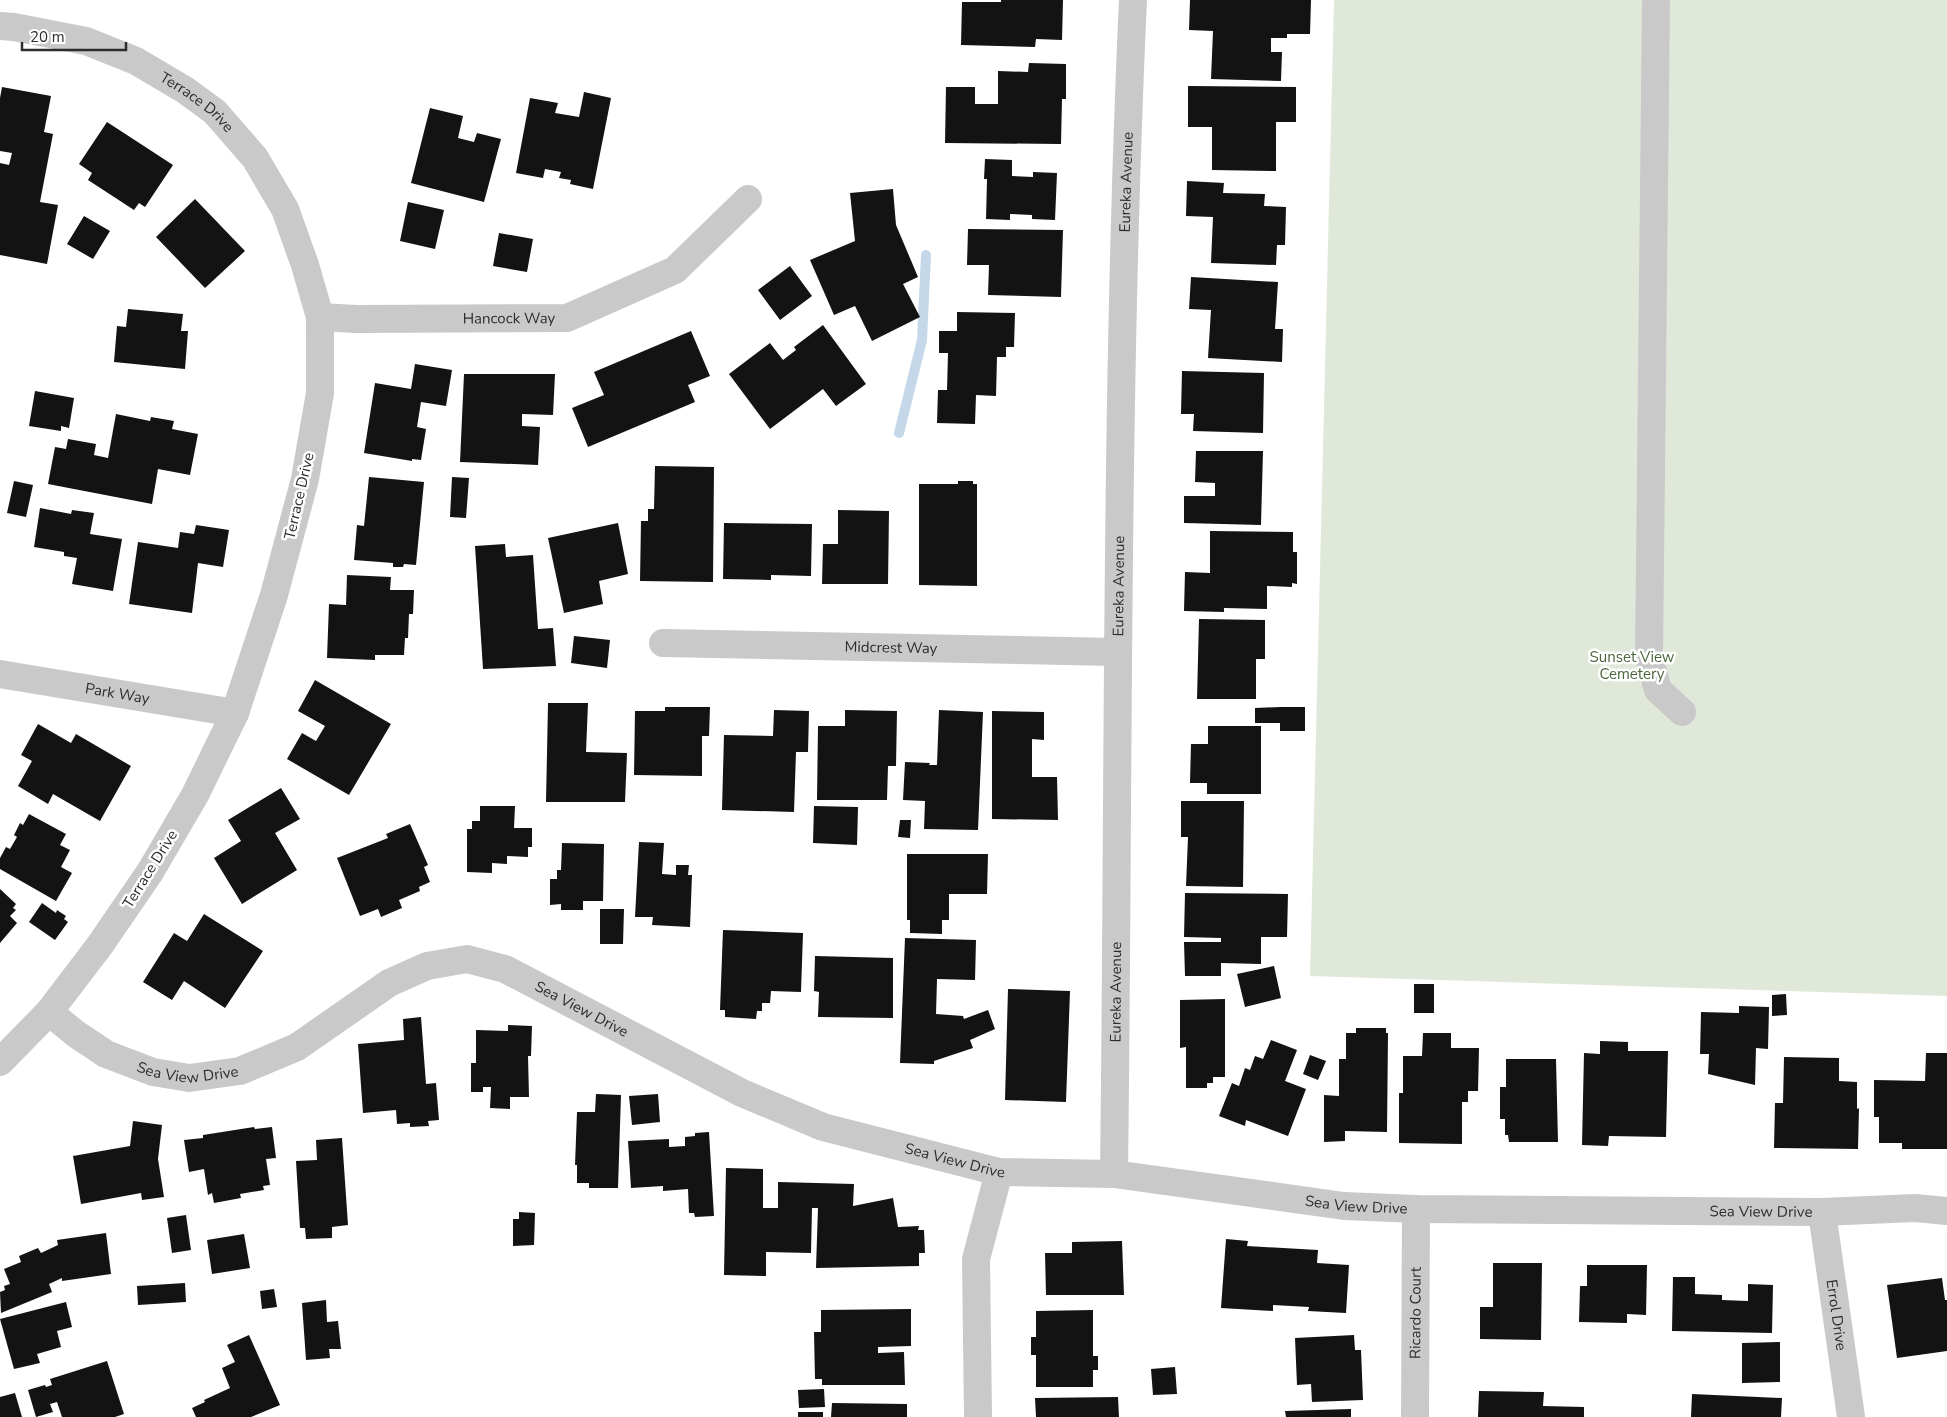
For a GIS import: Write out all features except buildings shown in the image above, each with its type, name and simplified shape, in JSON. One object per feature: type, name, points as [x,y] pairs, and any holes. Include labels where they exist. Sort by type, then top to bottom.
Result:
[{"type":"street","name":"Eureka Avenue","points":[[1114,1174],[1117,652],[1126,151],[1133,0]]},
{"type":"street","points":[[1656,0],[1649,657],[1658,690],[1682,712]]},
{"type":"street","name":"Terrace Drive","points":[[0,26],[86,41],[136,61],[185,90],[215,112],[255,158],[285,209],[305,265],[320,317],[320,393],[305,478],[274,595],[235,713],[195,795],[150,872],[100,945],[49,1012],[0,1062]]},
{"type":"street","name":"Hancock Way","points":[[320,317],[356,319],[567,318],[674,270],[748,199]]},
{"type":"street","name":"Midcrest Way","points":[[663,643],[1117,652]]},
{"type":"street","name":"Park Way","points":[[0,674],[235,713]]},
{"type":"street","name":"Sea View Drive","points":[[49,1012],[76,1034],[106,1054],[153,1072],[189,1078],[240,1071],[297,1047],[389,983],[427,966],[467,959],[505,970],[742,1093],[823,1127],[999,1172],[1114,1174],[1344,1206],[1416,1209],[1822,1212],[1915,1208],[1947,1211]]},
{"type":"street","points":[[978,1417],[976,1259],[999,1172]]},
{"type":"street","name":"Ricardo Court","points":[[1415,1417],[1416,1209]]},
{"type":"street","name":"Errol Drive","points":[[1822,1212],[1850,1417]]},
{"type":"green space","name":"Sunset View Cemetery","points":[[1334,0],[1947,0],[1947,996],[1310,976]]},
{"type":"waterway","points":[[899,433],[922,340],[926,255]]}]
